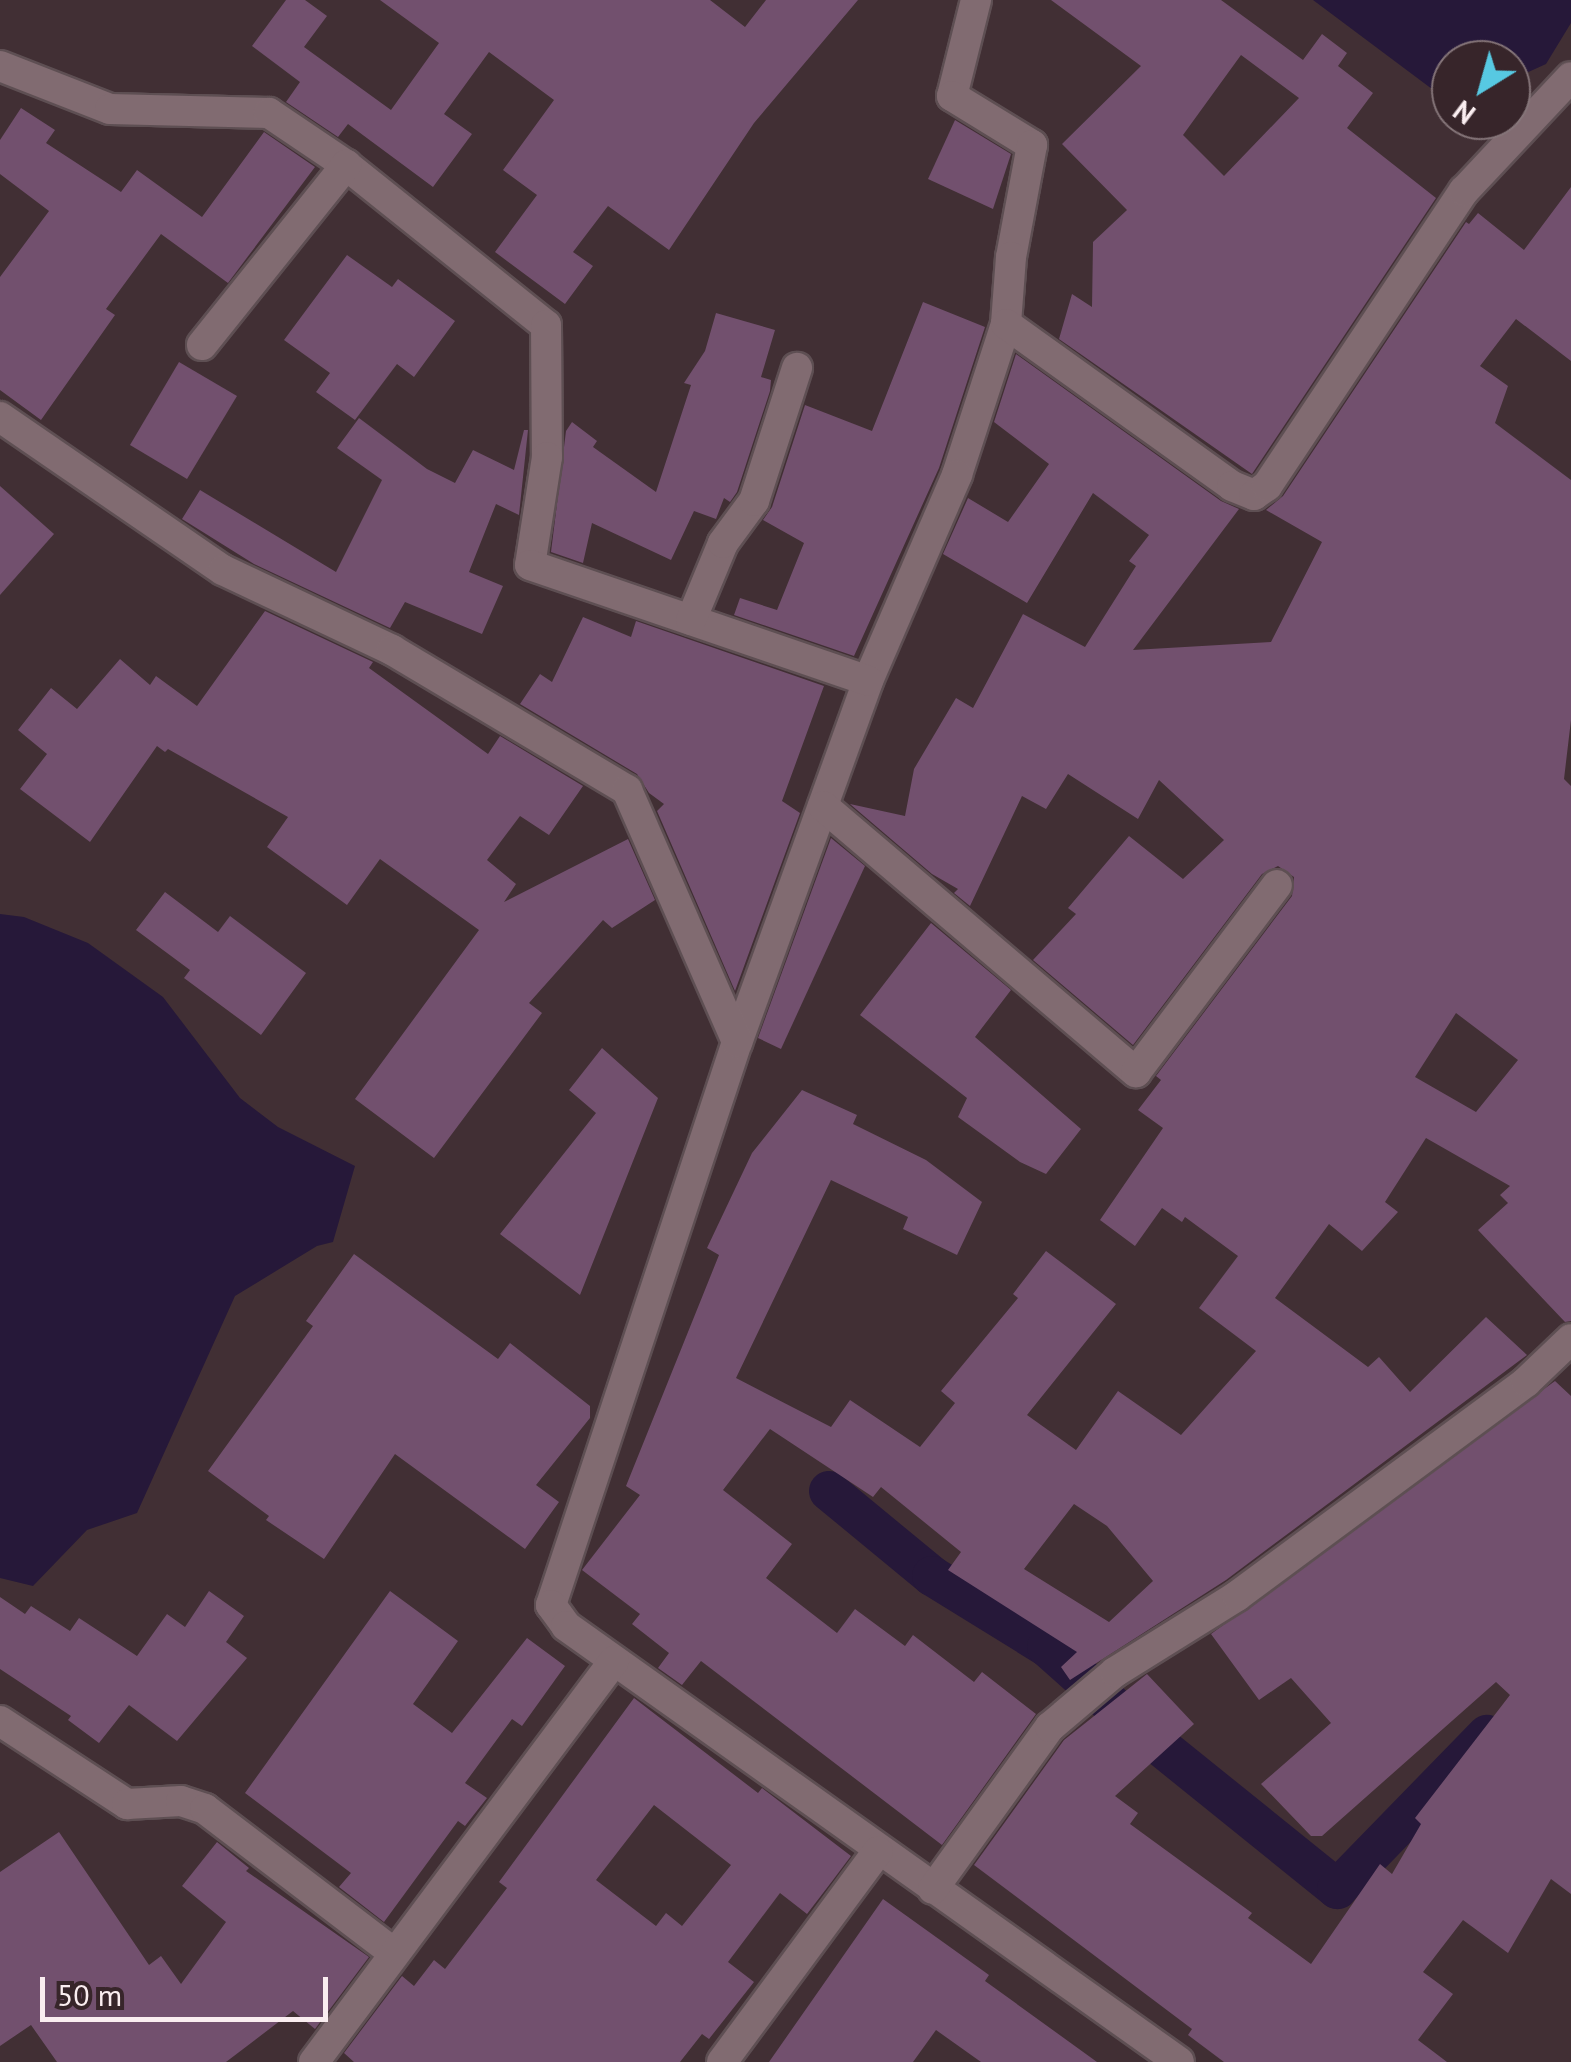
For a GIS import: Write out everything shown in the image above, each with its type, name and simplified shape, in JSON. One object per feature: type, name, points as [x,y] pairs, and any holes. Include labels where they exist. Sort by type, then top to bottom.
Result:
[{"type":"street","points":[[976,0],[952,96],[1032,145],[1011,257],[1006,324],[956,476],[868,680],[737,1042],[552,1605],[566,1626],[933,1889],[1146,2052],[1179,2062]]},
{"type":"street","points":[[0,66],[110,110],[270,114],[346,165],[546,325],[547,457],[530,565],[868,680]]},
{"type":"street","points":[[1006,324],[1232,486],[1254,495],[1268,486],[1464,190],[1571,76]]},
{"type":"street","points":[[202,346],[346,165]]},
{"type":"street","points":[[691,620],[723,543],[754,500],[796,368]]},
{"type":"street","points":[[0,417],[222,570],[392,650],[627,790],[737,1042]]},
{"type":"street","points":[[823,806],[1136,1072],[1277,886]]},
{"type":"street","points":[[933,1889],[1050,1727],[1115,1672],[1237,1596],[1526,1382],[1571,1339]]},
{"type":"street","points":[[314,2062],[614,1661]]},
{"type":"street","points":[[0,1720],[127,1804],[181,1800],[204,1809],[394,1953]]},
{"type":"street","points":[[722,2062],[878,1851]]},
{"type":"shaded area","points":[[1313,0],[1571,0],[1571,23],[1546,64],[1531,71],[1531,40],[1431,40],[1431,88]]},
{"type":"shaded area","points":[[0,914],[24,917],[88,943],[163,997],[240,1098],[278,1127],[355,1166],[333,1242],[317,1246],[235,1296],[137,1513],[87,1530],[33,1586],[0,1578]]},
{"type":"building","points":[[286,0],[305,0],[327,16],[304,47],[391,110],[439,43],[380,0],[710,0],[745,27],[766,0],[858,0],[754,123],[669,250],[608,206],[573,252],[593,266],[565,304],[495,252],[537,195],[503,170],[554,100],[489,52],[444,114],[472,134],[433,187],[348,124],[338,137],[286,102],[300,82],[252,46]]},
{"type":"building","points":[[1051,0],[1221,0],[1303,60],[1322,34],[1347,53],[1338,66],[1373,93],[1347,128],[1436,198],[1252,474],[1059,339],[1072,294],[1092,307],[1093,242],[1127,210],[1062,144],[1141,66]],"holes":[[[1241,55],[1299,98],[1224,176],[1183,135]]]},
{"type":"building","points":[[21,108],[55,130],[46,143],[121,192],[137,170],[202,217],[264,132],[315,167],[228,283],[161,234],[106,309],[115,315],[41,420],[0,390],[0,277],[49,211],[0,174],[0,140]]},
{"type":"building","points":[[955,120],[1011,154],[993,209],[928,179]]},
{"type":"building","points":[[1571,187],[1571,361],[1516,319],[1480,366],[1508,386],[1495,423],[1571,480],[1571,720],[1564,779],[1571,786],[1571,1321],[1565,1322],[1478,1230],[1508,1203],[1500,1195],[1510,1186],[1426,1138],[1385,1202],[1398,1212],[1362,1251],[1329,1224],[1275,1298],[1368,1367],[1379,1357],[1410,1392],[1486,1317],[1527,1355],[1226,1580],[1070,1680],[1061,1667],[1077,1652],[948,1570],[961,1552],[881,1487],[873,1497],[770,1429],[723,1490],[792,1544],[766,1578],[837,1633],[855,1609],[905,1646],[913,1635],[974,1682],[982,1672],[1036,1714],[942,1845],[701,1661],[682,1685],[658,1668],[669,1653],[632,1624],[640,1614],[582,1570],[640,1495],[626,1486],[719,1255],[707,1248],[752,1153],[802,1090],[857,1115],[853,1124],[926,1160],[982,1202],[957,1255],[903,1229],[908,1217],[831,1180],[736,1378],[831,1427],[850,1400],[920,1447],[955,1403],[941,1391],[1018,1298],[1013,1294],[1046,1251],[1116,1304],[1027,1415],[1076,1450],[1118,1391],[1181,1435],[1256,1351],[1199,1308],[1238,1256],[1185,1217],[1182,1222],[1162,1208],[1135,1246],[1100,1220],[1163,1128],[1138,1110],[1161,1080],[1156,1076],[1292,896],[1294,877],[1278,866],[1262,874],[1133,1045],[1033,960],[1076,914],[1068,908],[1129,836],[1183,879],[1224,840],[1159,780],[1138,819],[1068,774],[1046,809],[1022,796],[970,906],[954,893],[958,889],[932,874],[850,804],[905,816],[914,769],[956,698],[973,708],[1023,614],[1085,647],[1136,566],[1129,561],[1149,535],[1093,493],[1027,603],[943,554],[968,498],[1008,522],[1049,464],[994,422],[1016,354],[1221,501],[1239,509],[1133,650],[1271,642],[1322,542],[1266,510],[1283,496],[1466,222],[1469,224],[1478,213],[1524,250]],"holes":[[[1456,1013],[1518,1060],[1476,1112],[1415,1077]],[[1074,1504],[1107,1526],[1153,1581],[1109,1622],[1024,1569]]]},
{"type":"building","points":[[347,255],[392,287],[398,279],[455,321],[414,377],[397,364],[355,420],[316,392],[330,373],[284,340]]},
{"type":"building","points":[[923,302],[985,327],[939,468],[854,656],[734,615],[740,598],[777,610],[804,543],[763,520],[772,507],[805,405],[872,431]]},
{"type":"building","points":[[716,313],[775,330],[761,377],[771,380],[770,391],[737,492],[730,502],[724,498],[716,519],[694,511],[671,560],[592,523],[583,563],[551,552],[566,431],[572,422],[597,441],[593,447],[656,492],[691,385],[684,383],[705,351]]},
{"type":"building","points":[[179,362],[237,396],[187,479],[130,445]]},
{"type":"building","points":[[359,418],[427,469],[455,483],[473,450],[514,470],[524,430],[528,430],[519,515],[496,504],[469,572],[503,586],[482,634],[405,602],[390,628],[254,564],[182,519],[200,490],[336,572],[382,480],[337,448]]},
{"type":"building","points":[[0,486],[54,534],[0,595]]},
{"type":"building","points":[[265,611],[373,662],[369,668],[488,754],[500,736],[583,786],[549,835],[520,816],[487,860],[516,884],[504,902],[628,839],[655,900],[612,928],[603,920],[529,1003],[542,1013],[434,1158],[355,1099],[479,930],[380,859],[347,905],[267,847],[288,817],[168,749],[165,752],[157,746],[90,842],[20,789],[47,754],[18,730],[51,688],[77,709],[120,659],[150,685],[156,676],[197,706]]},
{"type":"building","points":[[583,617],[631,637],[636,621],[824,686],[782,801],[800,813],[735,991],[657,811],[664,804],[649,793],[637,774],[520,704],[540,674],[552,682]]},
{"type":"building","points":[[831,838],[865,866],[781,1049],[758,1038]]},
{"type":"building","points":[[165,892],[218,932],[230,916],[306,973],[261,1035],[184,978],[190,970],[136,930]]},
{"type":"building","points":[[931,923],[1011,990],[975,1037],[1081,1129],[1046,1174],[1020,1162],[958,1117],[967,1098],[860,1015]]},
{"type":"building","points":[[602,1048],[658,1098],[580,1295],[500,1234],[596,1113],[569,1090]]},
{"type":"building","points":[[354,1254],[498,1359],[510,1343],[590,1406],[590,1418],[536,1485],[559,1502],[525,1549],[395,1454],[324,1559],[266,1520],[269,1516],[208,1471],[313,1326],[306,1321]]},
{"type":"building","points":[[1555,1381],[1571,1396],[1571,1894],[1551,1879],[1508,1953],[1463,1920],[1423,1972],[1453,1994],[1418,2040],[1447,2062],[1224,2062],[1188,2035],[1192,2029],[974,1865],[1064,1740],[1147,1674],[1194,1724],[1115,1796],[1138,1813],[1130,1824],[1252,1913],[1248,1918],[1311,1964],[1380,1864],[1392,1874],[1421,1824],[1415,1818],[1510,1695],[1496,1682],[1322,1836],[1311,1836],[1261,1784],[1331,1723],[1291,1678],[1259,1700],[1211,1634]]},
{"type":"building","points":[[209,1591],[244,1616],[226,1642],[247,1658],[177,1741],[129,1705],[99,1743],[68,1720],[71,1716],[0,1669],[0,1597],[25,1614],[31,1606],[70,1631],[79,1618],[137,1656],[167,1614],[185,1627]]},
{"type":"building","points":[[390,1591],[458,1641],[413,1704],[452,1733],[527,1638],[565,1666],[522,1726],[512,1719],[465,1783],[487,1798],[465,1826],[458,1821],[384,1922],[339,1887],[351,1873],[245,1793]]},
{"type":"building","points":[[634,1698],[758,1793],[762,1788],[851,1856],[807,1914],[780,1893],[728,1962],[754,1982],[709,2039],[702,2034],[680,2062],[354,2062],[344,2053],[402,1976],[414,1986],[434,1960],[445,1969],[507,1888],[499,1882]],"holes":[[[654,1805],[731,1865],[682,1926],[666,1913],[656,1926],[596,1880]]]},
{"type":"building","points":[[59,1832],[149,1965],[161,1956],[181,1984],[226,1922],[182,1886],[217,1842],[249,1868],[246,1871],[369,1957],[315,2029],[293,2011],[226,2062],[57,2062],[31,2025],[0,2046],[0,1872]]},
{"type":"building","points":[[883,1899],[989,1975],[985,1981],[1097,2062],[981,2062],[936,2030],[913,2062],[769,2062]]},
{"type":"waterway","points":[[829,1491],[932,1576],[1047,1647],[1139,1729],[1337,1889],[1487,1735]]}]
